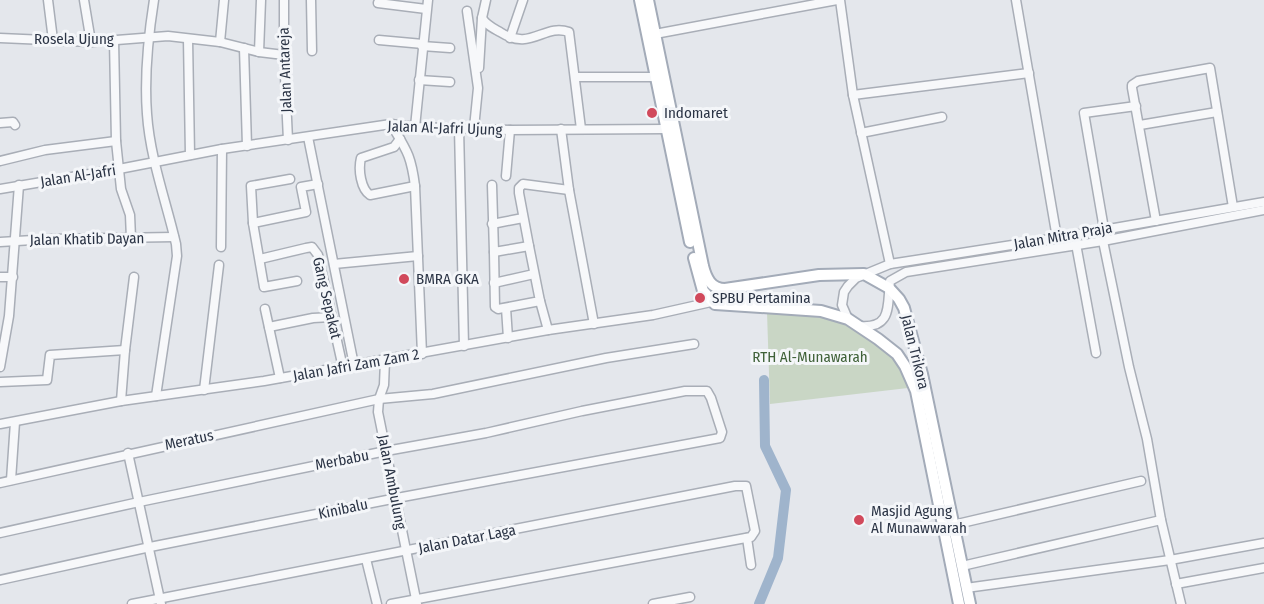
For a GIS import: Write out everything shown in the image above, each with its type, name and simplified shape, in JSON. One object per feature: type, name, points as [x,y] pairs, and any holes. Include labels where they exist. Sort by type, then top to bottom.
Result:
[{"type":"main road","points":[[640,0],[666,129],[680,175]]},
{"type":"main road","points":[[648,0],[700,283],[711,302]]},
{"type":"main road","points":[[682,187],[706,277],[714,287],[725,289],[819,275],[864,274]]},
{"type":"main road","name":"Jalan Trikora","points":[[864,274],[889,288],[899,298],[904,308],[922,374],[960,604]]},
{"type":"main road","name":"Jalan Trikora","points":[[711,302],[719,305],[821,311],[848,320],[889,347],[905,366],[916,391],[953,525],[969,604]]},
{"type":"street","points":[[48,0],[53,40]]},
{"type":"street","points":[[84,0],[91,42]]},
{"type":"street","points":[[154,0],[148,36],[145,78],[147,116],[155,162],[177,256],[156,396]]},
{"type":"street","points":[[220,42],[224,0]]},
{"type":"street","points":[[259,52],[261,0]]},
{"type":"street","name":"Jalan Antareja","points":[[284,0],[288,140]]},
{"type":"street","points":[[311,0],[312,51]]},
{"type":"street","points":[[474,128],[482,18],[486,0]]},
{"type":"street","points":[[510,38],[523,0]]},
{"type":"street","points":[[655,33],[839,0],[853,95],[890,264]]},
{"type":"street","points":[[1016,0],[1057,238]]},
{"type":"street","points":[[378,3],[427,5],[415,127]]},
{"type":"street","points":[[466,11],[478,88]]},
{"type":"street","points":[[482,18],[485,23],[510,38],[522,41],[559,30],[569,32],[581,129]]},
{"type":"street","name":"Rosela Ujung","points":[[0,38],[91,42],[148,36],[220,42],[259,52],[284,55]]},
{"type":"street","points":[[188,39],[190,155]]},
{"type":"street","points":[[114,40],[116,141],[121,189],[130,215],[131,238]]},
{"type":"street","points":[[379,40],[450,48]]},
{"type":"street","points":[[244,48],[247,146]]},
{"type":"street","points":[[1156,221],[1132,85],[1134,82],[1210,68],[1233,207]]},
{"type":"street","points":[[853,95],[1029,73]]},
{"type":"street","points":[[575,77],[656,77]]},
{"type":"street","points":[[419,80],[450,82]]},
{"type":"street","points":[[1104,229],[1084,113],[1136,106]]},
{"type":"street","points":[[1140,125],[1217,112]]},
{"type":"street","points":[[861,133],[942,117]]},
{"type":"street","points":[[0,123],[7,121],[15,125]]},
{"type":"street","points":[[391,124],[412,161],[422,354]]},
{"type":"street","name":"Jalan Al-Jafri Ujung","points":[[155,162],[222,149],[391,124],[510,130],[666,129]]},
{"type":"street","points":[[459,128],[464,346]]},
{"type":"street","points":[[561,129],[569,190],[594,324]]},
{"type":"street","points":[[506,176],[510,130]]},
{"type":"street","points":[[309,137],[354,365]]},
{"type":"street","points":[[400,139],[393,147],[361,158],[360,167],[364,189],[370,195],[415,186]]},
{"type":"street","points":[[0,161],[45,150],[116,141]]},
{"type":"street","points":[[220,247],[222,149]]},
{"type":"street","name":"Jalan Al-Jafri","points":[[0,189],[155,162]]},
{"type":"street","points":[[290,179],[251,186],[253,223],[264,287],[297,280]]},
{"type":"street","points":[[548,330],[534,274],[519,188],[523,183],[569,190]]},
{"type":"street","points":[[253,223],[306,212],[301,187],[318,184]]},
{"type":"street","points":[[492,184],[495,308],[540,301]]},
{"type":"street","points":[[0,367],[4,316],[13,277],[19,185]]},
{"type":"street","name":"Jalan Mitra Praja","points":[[864,274],[890,264],[1264,202]]},
{"type":"street","name":"Jalan Mitra Praja","points":[[889,288],[890,281],[906,272],[1102,241],[1264,210]]},
{"type":"street","points":[[492,224],[524,218]]},
{"type":"street","name":"Jalan Khatib Dayan","points":[[0,242],[174,237]]},
{"type":"street","points":[[1102,241],[1128,368],[1147,439],[1161,520],[1181,604]]},
{"type":"street","points":[[1076,244],[1096,353]]},
{"type":"street","points":[[494,252],[529,246]]},
{"type":"street","name":"Gang Sepakat","points":[[260,259],[312,247],[318,255],[343,368]]},
{"type":"street","points":[[334,264],[418,256]]},
{"type":"street","points":[[204,390],[219,265]]},
{"type":"street","points":[[495,283],[534,274]]},
{"type":"street","points":[[848,320],[842,305],[844,292],[851,282],[864,274]]},
{"type":"street","points":[[0,277],[13,277]]},
{"type":"street","points":[[121,401],[134,277]]},
{"type":"street","points":[[859,326],[873,326],[883,320],[888,308],[889,288]]},
{"type":"street","name":"Jalan Jafri Zam Zam 2","points":[[0,424],[121,401],[343,368],[548,330],[653,315],[711,302]]},
{"type":"street","points":[[506,308],[508,338]]},
{"type":"street","points":[[265,309],[280,378]]},
{"type":"street","points":[[269,327],[313,318],[332,317]]},
{"type":"street","name":"Meratus","points":[[0,483],[379,399],[434,394],[606,358],[694,344]]},
{"type":"street","points":[[0,382],[47,380],[50,355],[125,350]]},
{"type":"street","name":"Jalan Ambulung","points":[[385,360],[384,384],[378,412],[416,602]]},
{"type":"street","name":"Kinibalu","points":[[0,580],[150,547],[722,436],[717,413],[707,391],[685,391]]},
{"type":"street","name":"Merbabu","points":[[0,533],[139,502],[486,434],[582,411],[685,391]]},
{"type":"street","points":[[11,480],[15,422]]},
{"type":"street","points":[[129,453],[160,601]]},
{"type":"street","points":[[953,525],[1141,481]]},
{"type":"street","name":"Jalan Datar Laga","points":[[132,604],[160,601],[743,484],[747,487],[755,531],[753,536],[747,538]]},
{"type":"street","points":[[962,566],[1161,520]]},
{"type":"street","points":[[391,604],[416,602],[747,538],[751,565]]},
{"type":"street","points":[[966,588],[1170,560],[1264,543]]},
{"type":"street","points":[[366,559],[377,604]]},
{"type":"street","points":[[1176,584],[1264,568]]},
{"type":"street","points":[[653,604],[690,597]]},
{"type":"green space","name":"RTH Al-Munawarah","points":[[767,312],[843,320],[887,350],[905,375],[908,388],[770,404]]},
{"type":"waterway","points":[[759,604],[778,558],[786,490],[765,446],[764,380]]},
{"type":"place","name":"Indomaret","points":[[652,113]]},
{"type":"place","name":"BMRA GKA","points":[[404,279]]},
{"type":"place","name":"SPBU Pertamina","points":[[700,298]]},
{"type":"place","name":"Masjid Agung Al Munawwarah","points":[[859,520]]}]
